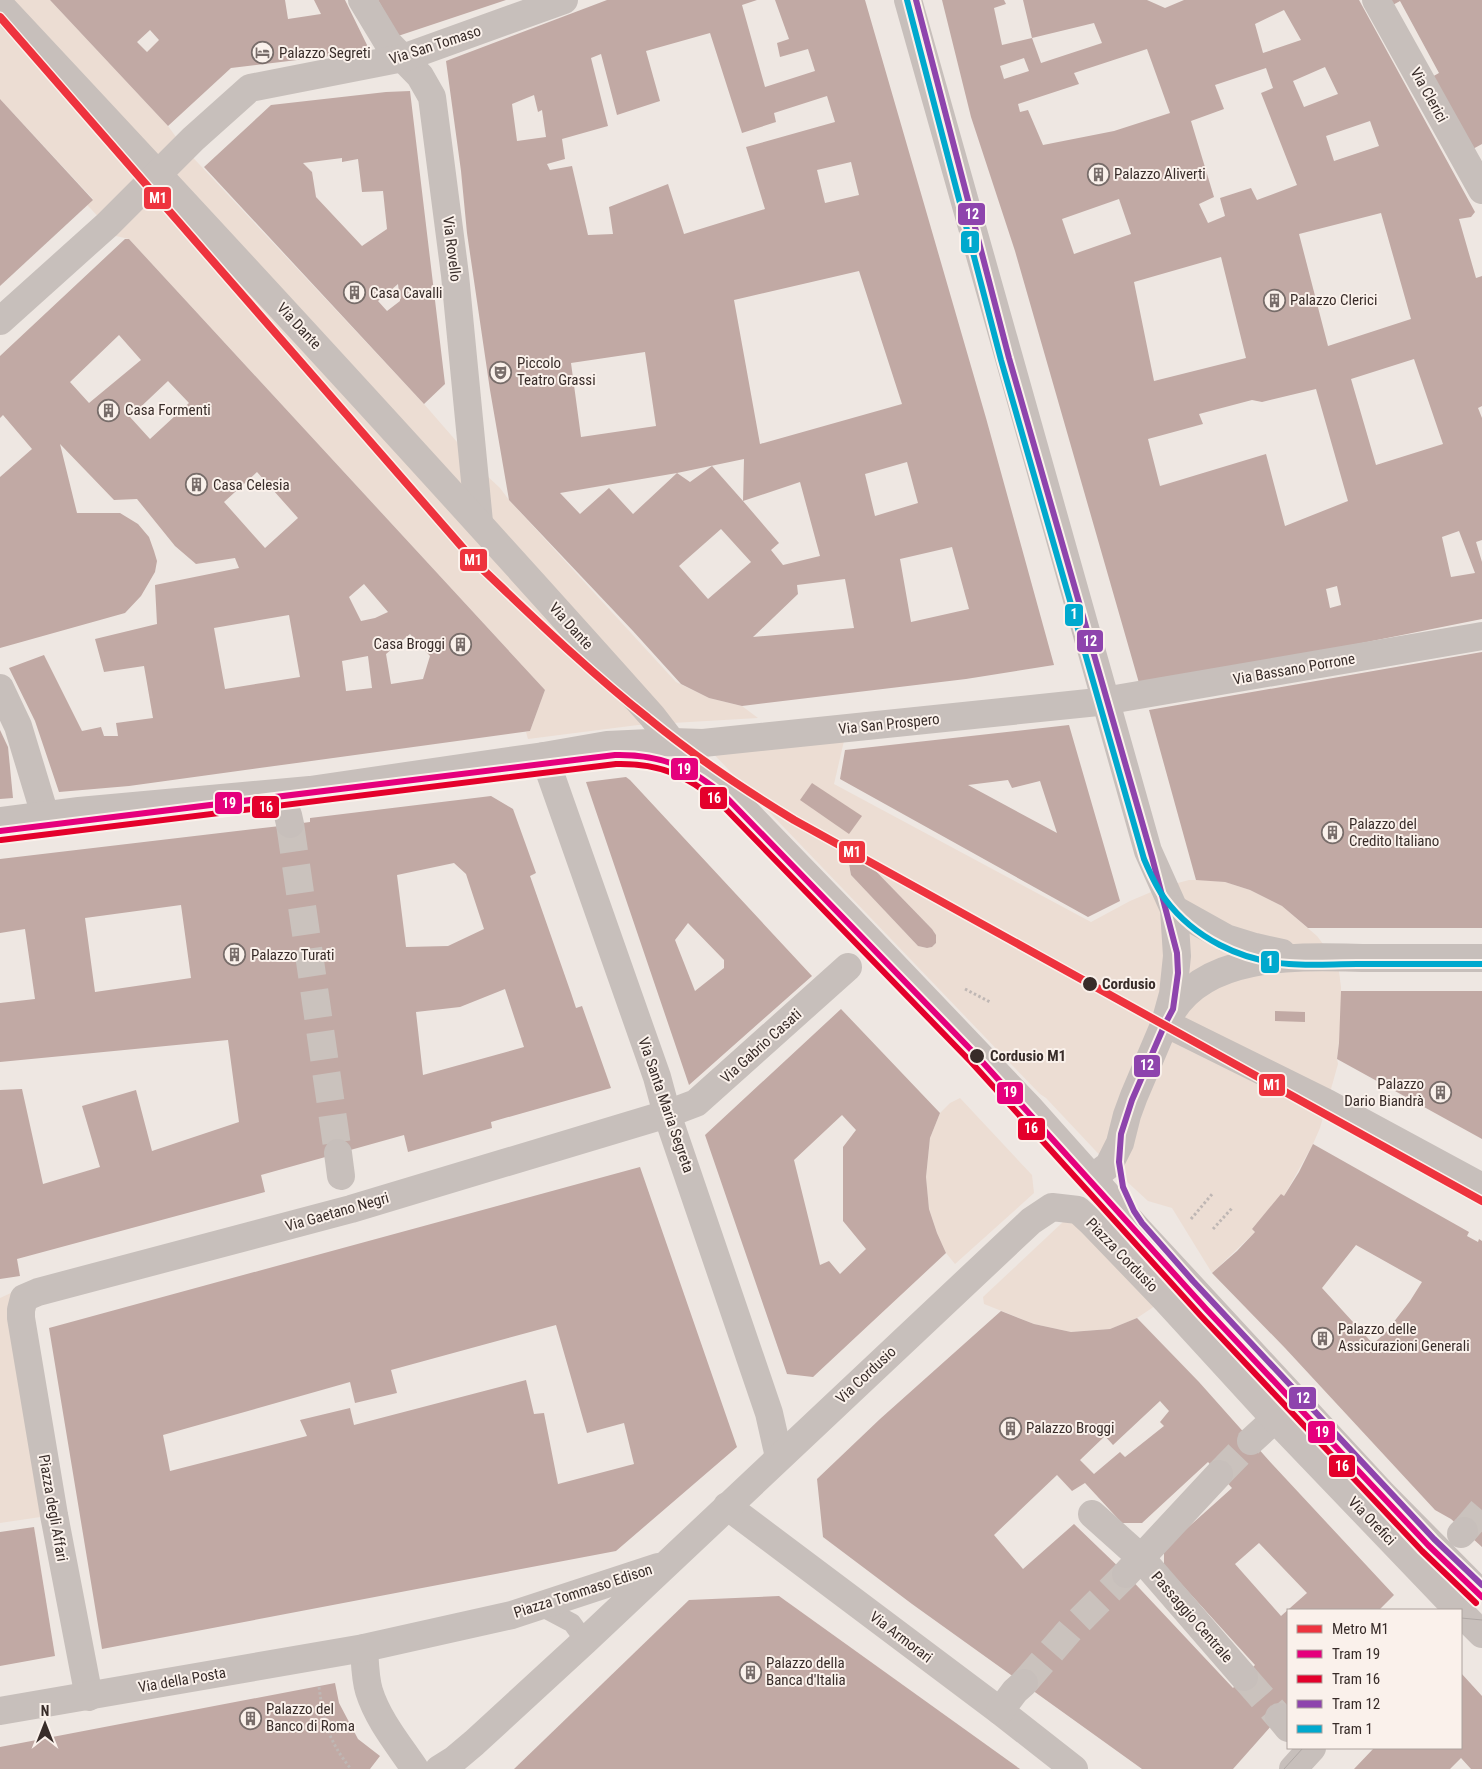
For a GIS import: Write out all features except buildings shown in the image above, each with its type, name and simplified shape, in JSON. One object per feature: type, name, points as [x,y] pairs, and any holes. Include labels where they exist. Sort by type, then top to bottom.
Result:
[{"type":"street","name":"Via Rovello","points":[[362,0],[388,43],[420,76],[432,97],[455,275],[479,522]]},
{"type":"street","name":"Via San Tomaso","points":[[158,174],[198,134],[250,88],[403,58],[564,0]]},
{"type":"street","points":[[908,0],[1148,851],[1170,903],[1177,965],[1173,994],[1165,1023],[1127,1115],[1120,1143],[1109,1165],[1096,1175]]},
{"type":"street","name":"Via Clerici","points":[[1376,0],[1482,190]]},
{"type":"street","name":"Via Dante","points":[[0,5],[479,522],[652,716],[672,742]]},
{"type":"street","points":[[0,321],[107,225],[158,174]]},
{"type":"street","name":"Via Bassano Porrone","points":[[1106,701],[1482,636]]},
{"type":"street","points":[[0,688],[18,726],[46,816]]},
{"type":"street","name":"Via San Prospero","points":[[0,821],[79,811],[310,790],[608,745],[672,742],[703,743],[1106,701]]},
{"type":"street","name":"Via Santa Maria Segreta","points":[[544,756],[658,1077],[668,1114],[769,1412],[779,1457]]},
{"type":"street","points":[[1170,903],[1226,938],[1291,955],[1333,958]]},
{"type":"street","points":[[1165,1023],[1186,994],[1203,981],[1228,970],[1258,962],[1284,959],[1333,958],[1482,958]]},
{"type":"street","name":"Via Gabrio Casati","points":[[668,1114],[696,1104],[848,967]]},
{"type":"street","points":[[1165,1023],[1327,1103],[1482,1187]]},
{"type":"street","name":"Via Gaetano Negri","points":[[21,1318],[24,1298],[38,1292],[351,1209],[668,1114]]},
{"type":"street","name":"Via Cordusio","points":[[665,1565],[1031,1221],[1052,1208],[1078,1210]]},
{"type":"street","name":"Piazza Cordusio","points":[[1078,1210],[1166,1300]]},
{"type":"street","name":"Via Orefici","points":[[1166,1300],[1451,1608]]},
{"type":"street","name":"Piazza degli Affari","points":[[21,1318],[54,1515],[89,1697]]},
{"type":"street","points":[[1252,1442],[1275,1419]]},
{"type":"street","name":"Passaggio Centrale","points":[[1133,1566],[1219,1474]]},
{"type":"street","name":"Via Armorari","points":[[727,1506],[1000,1711],[1074,1769]]},
{"type":"street","name":"Passaggio Centrale","points":[[1092,1514],[1133,1566],[1244,1677]]},
{"type":"street","name":"Piazza Tommaso Edison","points":[[364,1648],[512,1615],[665,1565]]},
{"type":"street","name":"Piazza Tommaso Edison","points":[[439,1769],[455,1759],[474,1743],[585,1642],[665,1565]]},
{"type":"street","name":"Via Orefici","points":[[1462,1617],[1482,1634]]},
{"type":"street","points":[[364,1648],[368,1690],[376,1710],[415,1769]]},
{"type":"street","name":"Via della Posta","points":[[0,1711],[364,1648]]},
{"type":"street","points":[[1000,1711],[1015,1691],[1024,1684]]},
{"type":"street","points":[[1293,1769],[1310,1749]]},
{"type":"lane","name":"Via Dante","points":[[672,742],[730,789],[996,1065],[1096,1175]]},
{"type":"lane","name":"Via Orefici","points":[[1096,1175],[1238,1332],[1386,1491],[1482,1588]]},
{"type":"lane","points":[[1226,1366],[1238,1332]]},
{"type":"lane","points":[[540,1606],[572,1623],[585,1642]]},
{"type":"path","points":[[965,989],[990,1002]]},
{"type":"path","points":[[1191,1219],[1213,1193]]},
{"type":"path","points":[[1214,1229],[1233,1208]]},
{"type":"path","points":[[320,1680],[318,1686],[328,1734],[351,1769]]},
{"type":"shaded area","points":[[0,0],[50,0],[168,126],[184,148],[424,404],[484,473],[500,488],[676,682],[709,698],[742,706],[758,718],[638,725],[528,739],[526,732],[530,731],[545,690],[129,239],[116,236],[87,205],[93,199],[0,99]]},
{"type":"shaded area","points":[[847,728],[834,784],[1091,922],[1130,901],[1163,887],[1189,880],[1204,880],[1225,882],[1250,890],[1282,906],[1317,936],[1338,964],[1341,1009],[1338,1064],[1320,1128],[1313,1144],[1284,1196],[1269,1209],[1252,1229],[1255,1232],[1212,1273],[1172,1208],[1148,1201],[1109,1165],[703,743]],"holes":[[[853,860],[867,862],[932,929],[936,935],[936,943],[932,947],[918,946],[851,875],[849,864]]]},
{"type":"shaded area","points":[[960,1098],[1032,1175],[1034,1193],[955,1264],[946,1253],[929,1209],[926,1177],[930,1138],[940,1113],[950,1103]]},
{"type":"shaded area","points":[[1064,1221],[1078,1223],[1155,1306],[1137,1318],[1110,1329],[1071,1332],[1034,1324],[984,1304],[983,1297]]},
{"type":"shaded area","points":[[13,1292],[54,1515],[0,1523],[0,1298]]},
{"type":"tunnel","points":[[290,824],[338,1153]]},
{"type":"tunnel","points":[[1219,1474],[1251,1441]]},
{"type":"tunnel","points":[[1464,1531],[1482,1510]]},
{"type":"tunnel","points":[[1024,1683],[1070,1630],[1126,1574]]},
{"type":"tunnel","points":[[1244,1677],[1279,1717]]},
{"type":"tram line","name":"1","points":[[907,0],[1001,360],[1144,859],[1159,890],[1177,913],[1204,936],[1220,945],[1253,958],[1271,962],[1306,965],[1482,964]]},
{"type":"tram line","name":"12","points":[[916,0],[1009,358],[1152,857],[1177,953],[1178,973],[1173,1009],[1132,1100],[1121,1134],[1119,1162],[1123,1187],[1142,1223],[1193,1281],[1434,1539],[1482,1585]]},
{"type":"tram line","name":"19","points":[[0,831],[615,755],[647,757],[675,764],[688,770],[726,797],[977,1056],[1207,1310],[1428,1545],[1482,1597]]},
{"type":"tram line","name":"16","points":[[1,840],[616,764],[646,766],[684,778],[720,803],[971,1062],[1201,1316],[1422,1551],[1476,1603]]},
{"type":"tram line","points":[[1462,1618],[1482,1620]]},
{"type":"tram line","points":[[1284,1769],[1302,1749]]},
{"type":"metro line","name":"M1","points":[[0,17],[476,563],[582,662],[665,732],[719,772],[794,820],[1482,1201]]},
{"type":"place","name":"Palazzo Segreti","points":[[263,53]]},
{"type":"place","name":"Palazzo Aliverti","points":[[1098,174]]},
{"type":"place","name":"Casa Cavalli","points":[[354,293]]},
{"type":"place","name":"Palazzo Clerici","points":[[1274,300]]},
{"type":"place","name":"Piccolo Teatro Grassi","points":[[501,372]]},
{"type":"place","name":"Casa Formenti","points":[[109,410]]},
{"type":"place","name":"Casa Celesia","points":[[197,485]]},
{"type":"place","name":"Casa Broggi","points":[[461,644]]},
{"type":"place","name":"Palazzo del Credito Italiano","points":[[1333,833]]},
{"type":"place","name":"Palazzo Turati","points":[[235,955]]},
{"type":"place","name":"Cordusio","points":[[1090,984]]},
{"type":"place","name":"Cordusio M1","points":[[977,1056]]},
{"type":"place","name":"Palazzo Dario Biandrà","points":[[1440,1093]]},
{"type":"place","name":"Palazzo delle Assicurazioni Generali","points":[[1322,1338]]},
{"type":"place","name":"Palazzo Broggi","points":[[1010,1428]]},
{"type":"place","name":"Palazzo della Banca d'Italia","points":[[750,1672]]},
{"type":"place","name":"Palazzo del Banco di Roma","points":[[250,1718]]}]
